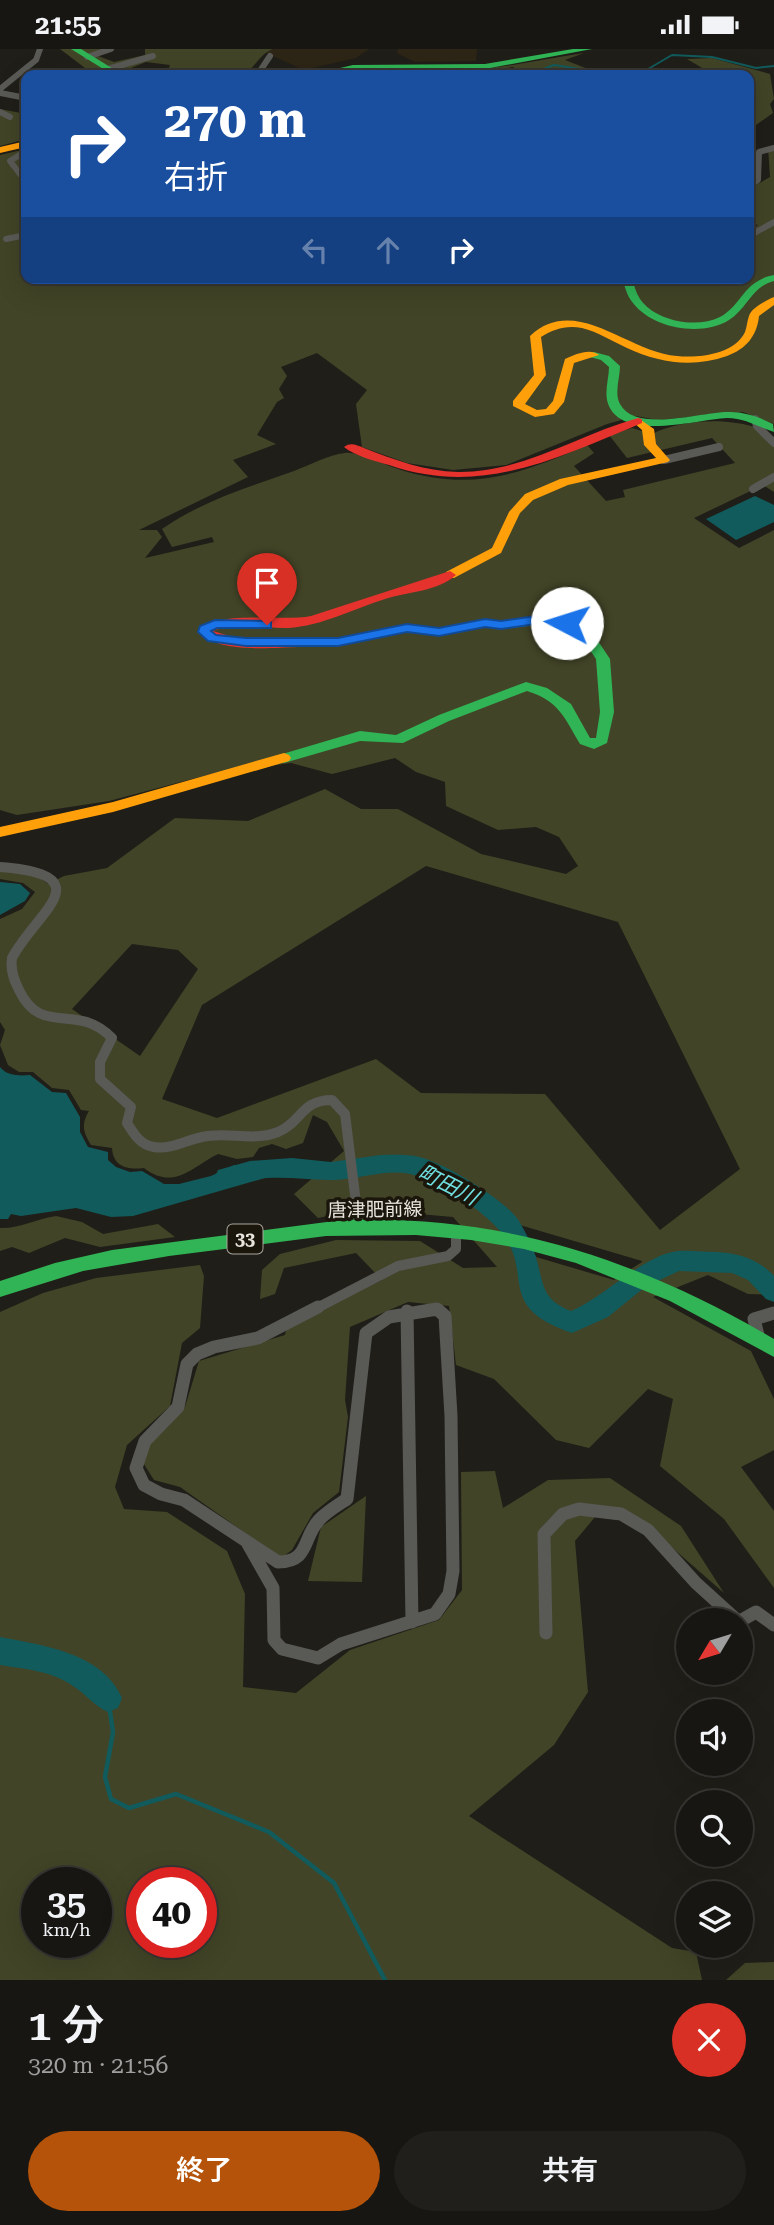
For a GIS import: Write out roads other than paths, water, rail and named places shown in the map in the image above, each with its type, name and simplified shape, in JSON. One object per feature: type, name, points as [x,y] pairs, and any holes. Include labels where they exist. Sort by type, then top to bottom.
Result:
[{"type":"street","points":[[24,70],[36,60],[40,49]]},
{"type":"street","points":[[81,53],[111,49]]},
{"type":"street","points":[[333,70],[370,64],[468,68],[588,49]]},
{"type":"street","points":[[81,53],[111,70]]},
{"type":"street","points":[[119,70],[153,56]]},
{"type":"street","points":[[260,70],[271,56]]},
{"type":"street","points":[[0,91],[21,73]]},
{"type":"street","points":[[0,91],[21,96]]},
{"type":"street","points":[[0,112],[10,117]]},
{"type":"street","points":[[0,150],[21,145]]},
{"type":"street","points":[[754,183],[758,180],[759,152],[774,148]]},
{"type":"street","points":[[21,154],[10,161],[21,175]]},
{"type":"street","points":[[754,232],[774,222]]},
{"type":"street","points":[[6,239],[21,236]]},
{"type":"street","points":[[629,284],[640,306],[667,320],[695,324],[725,319],[754,284],[759,280],[774,278]]},
{"type":"street","points":[[774,300],[754,314],[752,330],[747,338],[704,359],[663,358],[584,324],[565,323],[539,331],[534,342],[541,373],[538,381],[519,401],[523,410],[542,415],[554,409],[569,361],[583,354],[591,354],[606,358],[615,366],[613,401],[623,414],[638,421],[656,423],[729,415],[755,419],[774,429]]},
{"type":"street","points":[[755,419],[757,426],[774,443]]},
{"type":"street","points":[[350,447],[419,471],[474,475],[522,468],[600,434],[638,421]]},
{"type":"street","points":[[638,421],[649,433],[650,445],[664,460]]},
{"type":"street","points":[[0,832],[113,807],[360,736],[398,740],[444,718],[526,686],[542,691],[566,707],[580,737],[590,743],[597,743],[601,740],[607,712],[603,659],[587,635],[555,619],[501,625],[485,623],[439,632],[407,628],[338,642],[265,643],[213,639],[204,632],[215,624],[277,625],[313,620],[385,595],[439,582],[497,550],[504,543],[518,507],[540,489],[719,447]]},
{"type":"street","points":[[753,489],[774,477]]},
{"type":"street","points":[[0,867],[37,871],[49,877],[55,884],[56,895],[50,909],[11,958],[10,973],[33,1012],[45,1017],[90,1019],[102,1024],[112,1038],[112,1044],[99,1063],[101,1081],[105,1089],[125,1097],[131,1107],[127,1123],[143,1143],[160,1149],[215,1135],[243,1139],[277,1133],[305,1106],[321,1098],[332,1100],[345,1114],[358,1219]]},
{"type":"street","name":"唐津肥前線","points":[[0,1289],[31,1275],[134,1251],[358,1219],[496,1235],[552,1247],[658,1283],[717,1313],[774,1349]]},
{"type":"street","points":[[248,1543],[272,1588],[272,1628],[274,1640],[282,1649],[318,1658],[341,1644],[435,1614],[449,1594],[453,1571],[451,1416],[445,1316],[437,1309],[407,1311],[372,1324],[366,1333],[347,1499],[318,1520],[300,1555],[291,1562],[278,1562],[184,1500],[161,1495],[144,1485],[136,1468],[145,1441],[178,1406],[187,1364],[197,1354],[214,1347],[258,1338],[398,1266],[448,1256],[456,1249],[457,1231]]},
{"type":"street","points":[[407,1311],[412,1622]]},
{"type":"street","points":[[759,1339],[754,1319],[774,1313]]},
{"type":"street","points":[[546,1633],[544,1534],[563,1514],[579,1509],[621,1514],[648,1530],[696,1583],[724,1608]]},
{"type":"street","points":[[753,1614],[757,1612],[774,1625]]},
{"type":"water","points":[[755,496],[774,505],[774,522],[736,540],[706,519]]},
{"type":"water","points":[[0,882],[20,884],[30,893],[25,901],[0,915]]},
{"type":"water","points":[[0,1067],[10,1074],[30,1075],[52,1092],[66,1093],[80,1117],[80,1132],[88,1147],[108,1152],[108,1160],[116,1167],[130,1172],[142,1171],[164,1184],[179,1184],[211,1176],[234,1165],[253,1167],[253,1178],[265,1178],[133,1216],[111,1217],[76,1208],[21,1216],[11,1214],[8,1219],[0,1219]]},
{"type":"waterway","points":[[646,70],[672,55],[712,57],[756,68],[774,66]]},
{"type":"waterway","points":[[541,70],[554,65],[587,70]]},
{"type":"waterway","name":"町田川","points":[[226,1177],[250,1170],[292,1167],[331,1171],[381,1164],[419,1166],[480,1200],[509,1225],[525,1258],[532,1294],[545,1309],[572,1322],[600,1310],[637,1280],[677,1261],[734,1263],[756,1273],[774,1292]]},
{"type":"waterway","points":[[0,1651],[46,1660],[72,1669],[108,1698]]},
{"type":"waterway","points":[[108,1698],[113,1732],[105,1777],[111,1799],[129,1808],[176,1794],[269,1832],[334,1883],[385,1980]]}]
